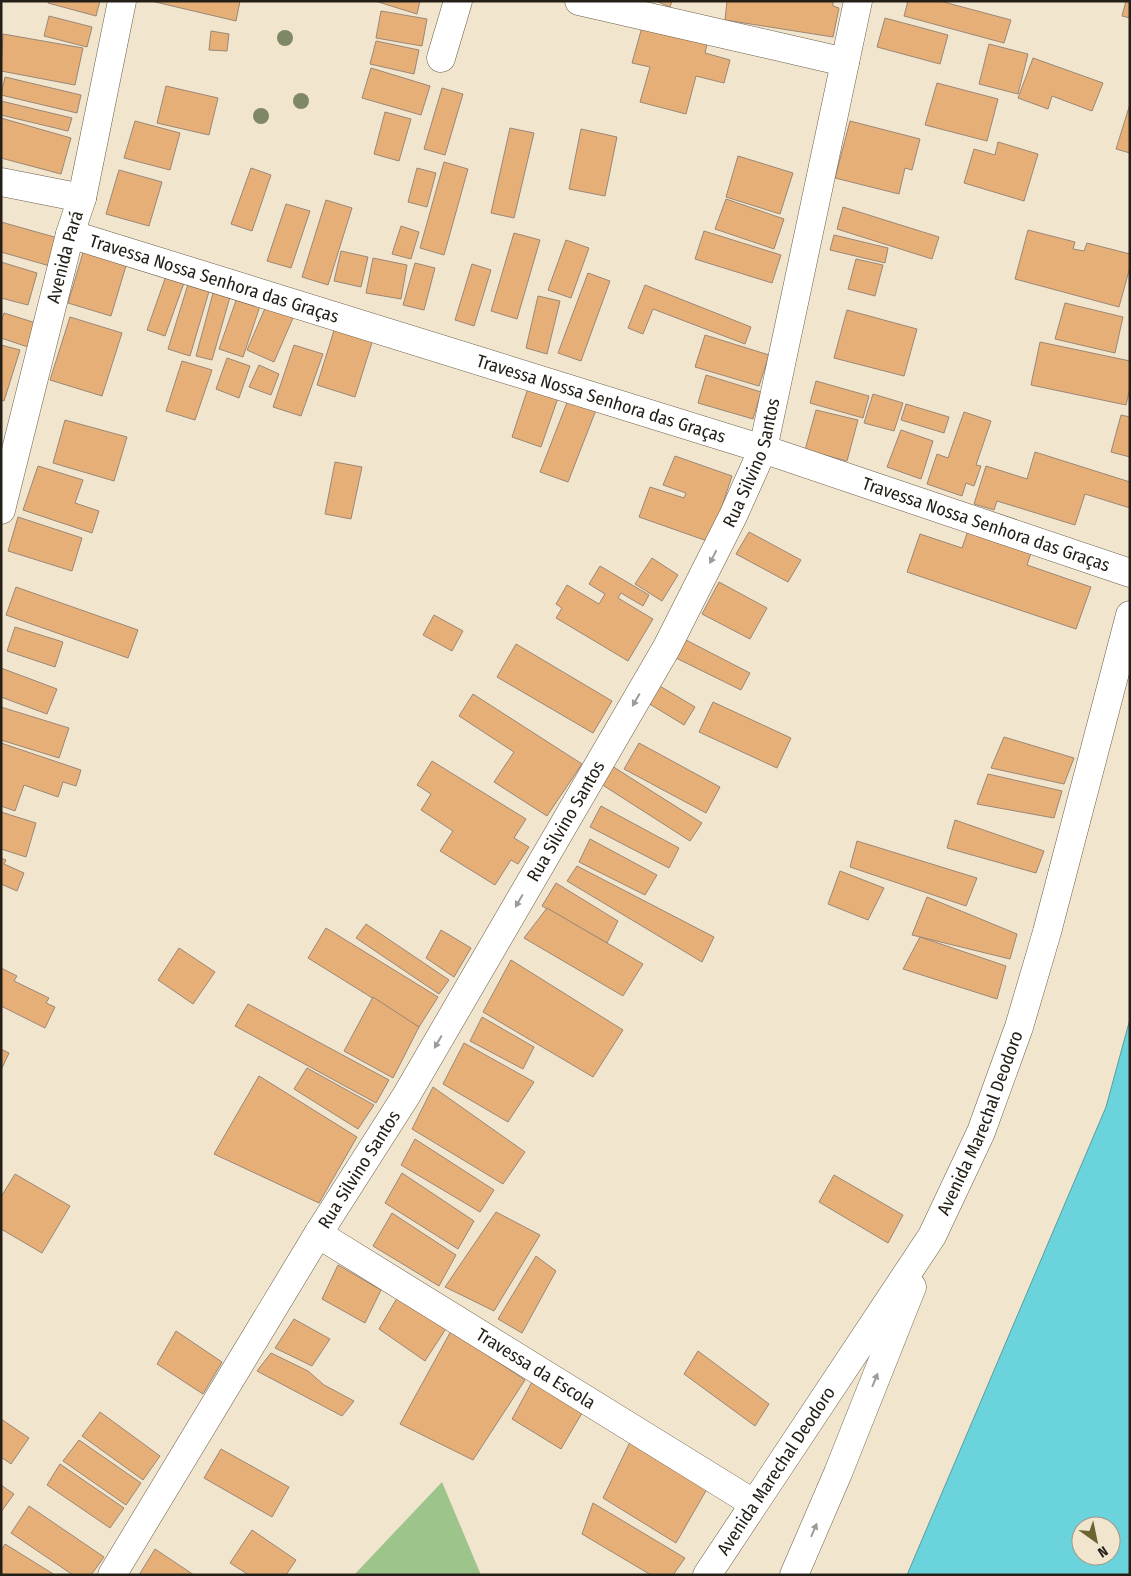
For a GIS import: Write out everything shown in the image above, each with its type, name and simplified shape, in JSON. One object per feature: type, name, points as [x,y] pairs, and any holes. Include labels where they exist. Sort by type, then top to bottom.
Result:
[{"type":"street","name":"Avenida Pará","points":[[1,510],[70,234],[82,198],[122,1]]},
{"type":"street","points":[[441,58],[458,1]]},
{"type":"street","points":[[579,1],[845,62]]},
{"type":"street","name":"Rua Silvino Santos","points":[[112,1575],[318,1234],[406,1096],[667,647],[733,516],[763,449],[858,1]]},
{"type":"street","points":[[1,182],[82,198]]},
{"type":"street","name":"Travessa Nossa Senhora das Graças","points":[[70,234],[763,449],[1130,573]]},
{"type":"street","name":"Avenida Marechal Deodoro","points":[[707,1575],[932,1236],[981,1132],[1018,1027],[1047,932],[1130,615]]},
{"type":"street","name":"Travessa da Escola","points":[[318,1234],[753,1503]]},
{"type":"street","points":[[794,1575],[838,1473],[932,1236]]},
{"type":"green space","points":[[442,1482],[481,1575],[354,1575]]},
{"type":"water","points":[[1130,1019],[1130,1575],[907,1575],[1106,1107]]},
{"type":"building","points":[[48,1],[100,1],[96,16],[48,3]]},
{"type":"building","points":[[151,1],[240,1],[236,21]]},
{"type":"building","points":[[375,1],[420,1],[417,14]]},
{"type":"building","points":[[656,1],[672,1],[670,7]]},
{"type":"building","points":[[727,1],[833,1],[833,6],[839,8],[833,37],[725,20]]},
{"type":"building","points":[[908,1],[940,1],[1011,20],[1004,43],[904,16]]},
{"type":"building","points":[[1126,1],[1130,1],[1130,18],[1122,16]]},
{"type":"building","points":[[381,11],[427,19],[422,46],[376,38]]},
{"type":"building","points":[[49,16],[92,27],[87,47],[44,36]]},
{"type":"building","points":[[885,18],[948,35],[940,64],[877,47]]},
{"type":"building","points":[[642,27],[707,44],[705,53],[730,60],[724,83],[696,76],[686,114],[640,102],[650,67],[632,63]]},
{"type":"building","points":[[211,31],[229,34],[227,51],[209,50]]},
{"type":"building","points":[[3,34],[83,48],[75,85],[1,71]]},
{"type":"building","points":[[376,41],[419,50],[414,74],[370,64]]},
{"type":"building","points":[[989,44],[1028,54],[1018,94],[979,84]]},
{"type":"building","points":[[1033,58],[1103,83],[1092,111],[1052,96],[1048,109],[1018,98]]},
{"type":"building","points":[[371,68],[430,86],[421,115],[362,98]]},
{"type":"building","points":[[5,77],[81,95],[77,113],[1,95]]},
{"type":"building","points":[[937,83],[998,99],[987,141],[925,125]]},
{"type":"building","points":[[166,86],[218,98],[209,135],[157,123]]},
{"type":"building","points":[[442,88],[463,94],[445,155],[424,149]]},
{"type":"building","points":[[1,101],[72,118],[68,131],[1,115]]},
{"type":"building","points":[[1130,104],[1130,153],[1116,149]]},
{"type":"building","points":[[385,112],[411,119],[399,161],[374,154]]},
{"type":"building","points":[[1,118],[71,138],[61,174],[1,158]]},
{"type":"building","points":[[135,121],[180,133],[170,170],[124,158]]},
{"type":"building","points":[[850,121],[920,139],[912,170],[905,168],[899,194],[835,178]]},
{"type":"building","points":[[510,128],[534,133],[514,218],[491,213]]},
{"type":"building","points":[[581,129],[617,137],[605,196],[569,189]]},
{"type":"building","points":[[998,142],[1038,154],[1024,201],[964,183],[974,149],[995,155]]},
{"type":"building","points":[[738,156],[793,173],[780,214],[726,197]]},
{"type":"building","points":[[444,162],[468,169],[444,255],[420,248]]},
{"type":"building","points":[[251,168],[271,175],[252,231],[231,224]]},
{"type":"building","points":[[417,168],[436,173],[427,207],[408,202]]},
{"type":"building","points":[[119,170],[162,182],[149,226],[106,214]]},
{"type":"building","points":[[726,199],[784,219],[774,249],[715,229]]},
{"type":"building","points":[[326,200],[352,208],[328,285],[302,277]]},
{"type":"building","points":[[286,204],[310,211],[291,268],[267,261]]},
{"type":"building","points":[[843,207],[939,237],[932,259],[837,229]]},
{"type":"building","points":[[1,222],[58,238],[50,266],[1,252]]},
{"type":"building","points":[[401,226],[419,232],[411,259],[392,254]]},
{"type":"building","points":[[1028,230],[1075,242],[1073,249],[1084,251],[1087,243],[1130,254],[1130,267],[1119,307],[1015,279]]},
{"type":"building","points":[[704,231],[781,255],[772,283],[695,259]]},
{"type":"building","points":[[514,233],[540,240],[517,319],[491,311]]},
{"type":"building","points":[[834,235],[888,248],[885,263],[830,250]]},
{"type":"building","points":[[566,240],[589,248],[571,298],[548,290]]},
{"type":"building","points":[[85,246],[128,259],[111,316],[68,303]]},
{"type":"building","points":[[341,251],[368,257],[361,287],[334,281]]},
{"type":"building","points":[[373,258],[407,265],[401,299],[366,293]]},
{"type":"building","points":[[856,259],[883,265],[875,296],[848,289]]},
{"type":"building","points":[[1,262],[37,273],[28,305],[1,298]]},
{"type":"building","points":[[415,263],[435,268],[424,310],[403,305]]},
{"type":"building","points":[[472,264],[491,270],[474,326],[455,320]]},
{"type":"building","points":[[167,273],[185,280],[165,336],[147,330]]},
{"type":"building","points":[[588,273],[610,281],[581,361],[558,353]]},
{"type":"building","points":[[189,281],[210,288],[190,356],[168,349]]},
{"type":"building","points":[[645,285],[751,327],[745,344],[653,309],[643,334],[628,328]]},
{"type":"building","points":[[215,286],[232,290],[212,360],[196,356]]},
{"type":"building","points":[[239,292],[262,300],[243,357],[219,349]]},
{"type":"building","points":[[538,296],[560,301],[547,354],[526,348]]},
{"type":"building","points":[[1065,303],[1123,317],[1115,353],[1055,339]]},
{"type":"building","points":[[266,306],[293,318],[274,362],[247,350]]},
{"type":"building","points":[[847,310],[917,329],[904,376],[834,358]]},
{"type":"building","points":[[4,313],[36,323],[28,347],[1,338],[1,322]]},
{"type":"building","points":[[70,317],[122,333],[102,396],[50,380]]},
{"type":"building","points":[[336,324],[374,336],[355,397],[317,385]]},
{"type":"building","points":[[705,335],[769,355],[759,386],[695,367]]},
{"type":"building","points":[[1040,342],[1130,361],[1130,388],[1126,405],[1031,385]]},
{"type":"building","points":[[1,345],[20,350],[4,401],[1,400]]},
{"type":"building","points":[[294,345],[323,354],[301,416],[273,407]]},
{"type":"building","points":[[227,358],[250,366],[239,398],[216,389]]},
{"type":"building","points":[[182,361],[212,370],[195,420],[166,411]]},
{"type":"building","points":[[259,365],[279,374],[271,395],[249,387]]},
{"type":"building","points":[[706,375],[761,392],[753,419],[698,403]]},
{"type":"building","points":[[816,381],[869,396],[863,418],[810,403]]},
{"type":"building","points":[[530,382],[560,392],[541,447],[512,437]]},
{"type":"building","points":[[873,394],[903,403],[894,431],[864,423]]},
{"type":"building","points":[[568,400],[596,410],[568,482],[540,472]]},
{"type":"building","points":[[906,404],[949,417],[944,433],[901,420]]},
{"type":"building","points":[[816,410],[858,420],[847,461],[805,450]]},
{"type":"building","points":[[964,412],[991,421],[976,465],[981,466],[974,486],[966,483],[962,496],[927,484],[937,454],[948,458]]},
{"type":"building","points":[[1121,415],[1130,417],[1130,457],[1111,452]]},
{"type":"building","points":[[65,420],[127,437],[114,481],[53,463]]},
{"type":"building","points":[[901,430],[933,441],[921,479],[887,467]]},
{"type":"building","points":[[1035,452],[1130,482],[1130,508],[1085,494],[1075,525],[997,501],[994,510],[974,504],[986,466],[1027,479]]},
{"type":"building","points":[[675,456],[732,476],[710,542],[639,517],[650,487],[684,498],[686,493],[663,485]]},
{"type":"building","points":[[335,462],[362,467],[351,519],[325,514]]},
{"type":"building","points":[[38,466],[83,480],[75,503],[99,511],[92,533],[23,510]]},
{"type":"building","points":[[18,517],[82,538],[72,571],[8,551]]},
{"type":"building","points":[[969,528],[1032,550],[1027,565],[1091,587],[1076,629],[907,572],[920,534],[962,548]]},
{"type":"building","points":[[749,532],[801,560],[788,582],[736,554]]},
{"type":"building","points":[[652,558],[678,575],[662,601],[635,584]]},
{"type":"building","points":[[600,566],[649,595],[643,606],[621,593],[618,598],[653,619],[628,661],[556,618],[562,608],[556,604],[567,585],[599,604],[605,594],[589,584]]},
{"type":"building","points":[[719,582],[767,608],[750,639],[702,614]]},
{"type":"building","points":[[16,587],[138,630],[128,658],[6,615]]},
{"type":"building","points":[[434,615],[463,631],[452,651],[423,635]]},
{"type":"building","points":[[15,627],[63,642],[55,667],[7,651]]},
{"type":"building","points":[[686,640],[750,673],[741,690],[676,658]]},
{"type":"building","points":[[516,644],[612,701],[593,733],[497,677]]},
{"type":"building","points":[[1,668],[57,689],[47,714],[1,697]]},
{"type":"building","points":[[658,685],[695,707],[684,725],[648,703]]},
{"type":"building","points":[[473,694],[582,764],[547,816],[494,782],[514,752],[459,716]]},
{"type":"building","points":[[713,702],[791,738],[777,768],[699,732]]},
{"type":"building","points":[[1,707],[69,728],[59,758],[1,740]]},
{"type":"building","points":[[1004,737],[1074,758],[1064,784],[991,768]]},
{"type":"building","points":[[1,743],[81,770],[76,786],[63,782],[58,797],[24,785],[15,811],[1,806]]},
{"type":"building","points":[[639,743],[720,787],[706,813],[624,769]]},
{"type":"building","points":[[432,761],[526,819],[514,838],[529,847],[518,864],[511,860],[495,885],[440,851],[453,831],[421,810],[431,794],[417,785]]},
{"type":"building","points":[[612,766],[702,823],[690,841],[601,784]]},
{"type":"building","points":[[988,774],[1062,791],[1054,818],[977,804]]},
{"type":"building","points":[[601,806],[679,848],[669,868],[590,827]]},
{"type":"building","points":[[1,812],[36,823],[26,857],[1,849]]},
{"type":"building","points":[[955,820],[1044,851],[1036,873],[947,848]]},
{"type":"building","points":[[590,839],[657,875],[645,895],[579,862]]},
{"type":"building","points":[[857,841],[977,878],[966,906],[850,867]]},
{"type":"building","points":[[1,858],[6,860],[4,864],[24,873],[17,891],[1,884]]},
{"type":"building","points":[[577,866],[714,937],[702,962],[567,881]]},
{"type":"building","points":[[840,871],[884,888],[868,920],[828,904]]},
{"type":"building","points":[[556,883],[618,921],[607,943],[542,906]]},
{"type":"building","points":[[927,897],[1017,934],[1010,959],[912,935]]},
{"type":"building","points":[[547,908],[643,964],[623,996],[524,938]]},
{"type":"building","points":[[366,924],[449,980],[439,994],[356,938]]},
{"type":"building","points":[[326,928],[438,997],[419,1027],[308,958]]},
{"type":"building","points":[[441,930],[471,948],[454,977],[426,958]]},
{"type":"building","points":[[920,937],[1006,966],[997,999],[903,969]]},
{"type":"building","points":[[179,948],[215,972],[193,1004],[158,980]]},
{"type":"building","points":[[511,960],[623,1030],[593,1077],[483,1012]]},
{"type":"building","points":[[1,968],[17,976],[14,981],[49,998],[46,1003],[55,1007],[45,1028],[1,1006]]},
{"type":"building","points":[[373,997],[419,1027],[393,1078],[344,1051]]},
{"type":"building","points":[[248,1004],[389,1080],[376,1103],[235,1026]]},
{"type":"building","points":[[482,1017],[534,1047],[523,1069],[470,1041]]},
{"type":"building","points":[[464,1043],[534,1082],[508,1122],[443,1084]]},
{"type":"building","points":[[1,1049],[9,1053],[1,1070]]},
{"type":"building","points":[[307,1068],[374,1105],[358,1129],[294,1089]]},
{"type":"building","points":[[259,1076],[357,1137],[319,1203],[214,1154]]},
{"type":"building","points":[[433,1087],[525,1152],[503,1184],[412,1129]]},
{"type":"building","points":[[415,1139],[494,1190],[480,1212],[401,1165]]},
{"type":"building","points":[[402,1173],[474,1221],[458,1249],[385,1203]]},
{"type":"building","points":[[15,1174],[70,1206],[42,1253],[1,1229],[1,1197]]},
{"type":"building","points":[[834,1175],[903,1215],[888,1243],[819,1202]]},
{"type":"building","points":[[496,1212],[540,1235],[494,1311],[445,1287]]},
{"type":"building","points":[[392,1213],[456,1255],[439,1286],[373,1246]]},
{"type":"building","points":[[536,1256],[556,1271],[522,1333],[498,1319]]},
{"type":"building","points":[[338,1265],[381,1290],[365,1323],[322,1299]]},
{"type":"building","points":[[400,1293],[449,1324],[425,1361],[379,1329]]},
{"type":"building","points":[[294,1319],[330,1339],[312,1366],[275,1348]]},
{"type":"building","points":[[176,1331],[222,1362],[203,1394],[157,1364]]},
{"type":"building","points":[[451,1331],[525,1380],[473,1460],[400,1424]]},
{"type":"building","points":[[698,1351],[769,1404],[755,1426],[684,1374]]},
{"type":"building","points":[[271,1353],[308,1371],[324,1385],[354,1401],[342,1416],[257,1371]]},
{"type":"building","points":[[532,1382],[582,1413],[561,1449],[512,1419]]},
{"type":"building","points":[[100,1412],[160,1456],[143,1480],[82,1436]]},
{"type":"building","points":[[1,1419],[29,1438],[11,1464],[1,1457]]},
{"type":"building","points":[[79,1440],[141,1483],[126,1505],[63,1461]]},
{"type":"building","points":[[630,1442],[707,1489],[676,1543],[603,1498]]},
{"type":"building","points":[[221,1449],[289,1487],[272,1517],[204,1478]]},
{"type":"building","points":[[60,1464],[124,1508],[110,1528],[47,1485]]},
{"type":"building","points":[[1,1485],[14,1494],[1,1512]]},
{"type":"building","points":[[593,1503],[685,1558],[673,1575],[651,1575],[582,1534]]},
{"type":"building","points":[[29,1506],[104,1557],[91,1575],[73,1575],[11,1533]]},
{"type":"building","points":[[252,1530],[296,1560],[286,1575],[249,1575],[230,1563]]},
{"type":"building","points":[[5,1544],[55,1575],[1,1575],[1,1551]]},
{"type":"building","points":[[155,1549],[194,1575],[139,1575]]}]
